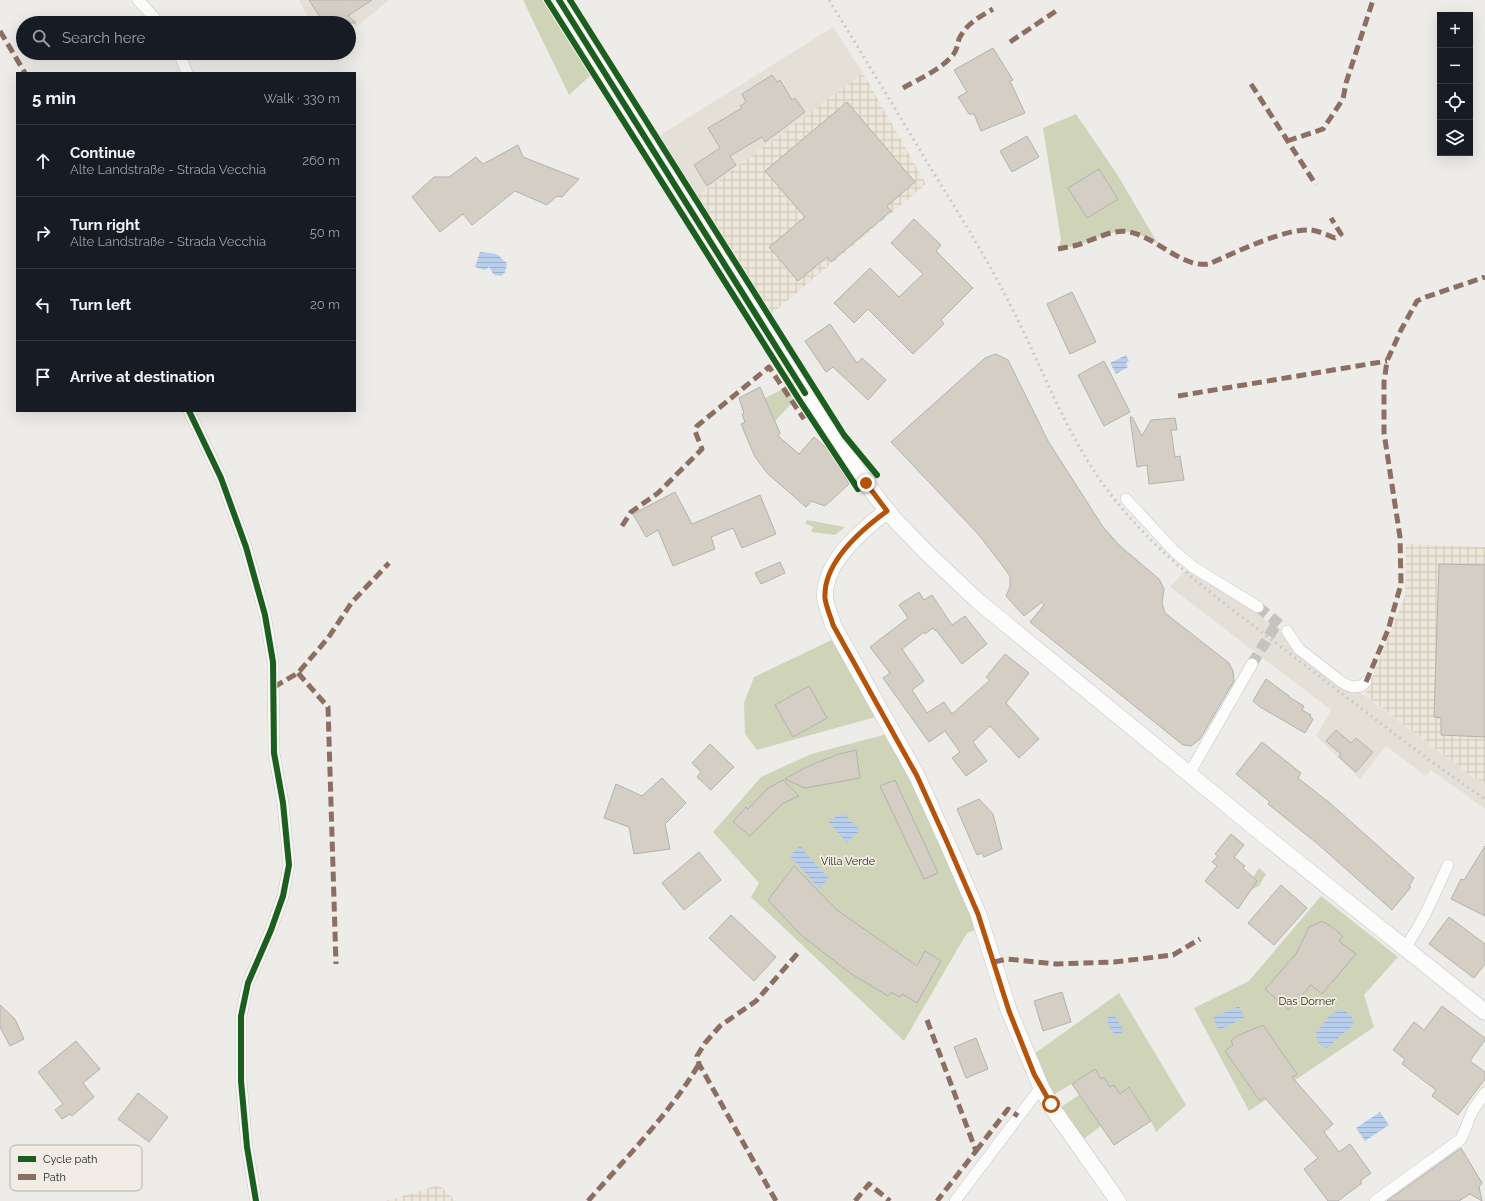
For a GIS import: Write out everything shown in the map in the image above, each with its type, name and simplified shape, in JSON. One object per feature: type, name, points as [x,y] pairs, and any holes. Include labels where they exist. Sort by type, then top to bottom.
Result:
[{"type":"main road","points":[[559,0],[796,379],[845,454],[887,511],[928,554],[979,602],[1189,774],[1485,1012]]},
{"type":"main road","points":[[887,511],[858,535],[846,548],[828,575],[825,599],[833,625],[917,776],[946,840],[978,914],[1009,1011],[1041,1087],[1054,1109],[1118,1201]]},
{"type":"street","points":[[138,0],[153,16]]},
{"type":"street","points":[[181,60],[186,72]]},
{"type":"street","points":[[189,412],[221,478],[246,547],[266,615],[273,662],[274,753],[283,803],[289,865],[283,896],[271,930],[248,982],[241,1016],[242,1081],[247,1147],[256,1201]]},
{"type":"street","points":[[1126,499],[1175,552],[1193,567],[1258,607]]},
{"type":"street","points":[[1287,631],[1292,636],[1299,649],[1343,683],[1352,687],[1361,686],[1366,682]]},
{"type":"street","points":[[1189,774],[1252,664]]},
{"type":"street","points":[[1405,947],[1411,939],[1428,907],[1448,865]]},
{"type":"street","points":[[955,1201],[1041,1087]]},
{"type":"street","points":[[1375,1201],[1461,1139],[1473,1110],[1485,1093]]},
{"type":"shaded area","points":[[299,0],[389,0],[356,27],[356,16],[307,16]]},
{"type":"shaded area","points":[[833,27],[863,73],[696,197],[659,136]]},
{"type":"shaded area","points":[[863,73],[926,184],[769,316],[696,197]]},
{"type":"shaded area","points":[[1406,544],[1485,547],[1485,784],[1470,775],[1365,695],[1405,596]]},
{"type":"shaded area","points":[[1192,563],[1470,775],[1485,784],[1485,809],[1431,770],[1426,776],[1386,746],[1360,779],[1316,736],[1331,710],[1170,587]]},
{"type":"shaded area","points":[[439,1185],[456,1201],[385,1201],[403,1196]]},
{"type":"green space","points":[[523,0],[543,0],[591,75],[569,95]]},
{"type":"green space","points":[[1076,114],[1117,174],[1158,244],[1144,236],[1129,232],[1115,232],[1074,246],[1058,249],[1061,240],[1043,128]]},
{"type":"green space","points":[[787,387],[794,401],[775,421],[765,398]]},
{"type":"green space","points":[[807,520],[845,527],[835,535],[811,532],[813,527],[805,523]]},
{"type":"green space","points":[[840,636],[883,715],[757,750],[745,734],[744,703],[754,677]]},
{"type":"green space","name":"Villa Verde","points":[[887,734],[911,779],[978,929],[967,933],[904,1041],[751,897],[759,883],[713,832],[761,777],[811,754]]},
{"type":"green space","points":[[1259,868],[1266,874],[1259,886],[1249,891],[1257,881],[1253,877]]},
{"type":"green space","name":"Das Dorner","points":[[1321,896],[1398,957],[1364,995],[1374,1027],[1249,1111],[1194,1008],[1249,981]]},
{"type":"green space","points":[[1119,993],[1186,1105],[1156,1132],[1130,1087],[1120,1094],[1114,1085],[1110,1087],[1101,1079],[1095,1070],[1053,1095],[1046,1083],[1034,1054]]},
{"type":"green space","points":[[1079,1095],[1101,1126],[1085,1138],[1080,1136],[1061,1107]]},
{"type":"water","points":[[480,252],[497,255],[507,263],[505,272],[502,276],[494,275],[489,267],[485,270],[475,267]]},
{"type":"water","points":[[1126,355],[1129,361],[1126,363],[1128,367],[1116,374],[1110,363]]},
{"type":"water","points":[[843,813],[860,830],[847,843],[828,821]]},
{"type":"water","points":[[800,846],[829,879],[819,888],[790,856]]},
{"type":"water","points":[[1239,1006],[1244,1018],[1219,1030],[1213,1018]]},
{"type":"water","points":[[1342,1009],[1351,1016],[1354,1024],[1327,1048],[1322,1046],[1318,1041],[1316,1033],[1330,1015]]},
{"type":"water","points":[[1114,1014],[1124,1031],[1115,1036],[1106,1019]]},
{"type":"water","points":[[1380,1112],[1389,1125],[1365,1141],[1356,1128]]},
{"type":"building","points":[[309,0],[372,0],[348,16],[319,16]]},
{"type":"building","points":[[993,48],[1013,80],[1010,81],[1025,113],[981,131],[974,114],[969,114],[958,97],[967,92],[954,70]]},
{"type":"building","points":[[772,75],[777,82],[780,80],[792,100],[795,98],[805,112],[765,142],[762,137],[730,156],[736,165],[707,186],[694,165],[720,148],[708,128],[742,108],[740,106],[746,102],[742,94]]},
{"type":"building","points":[[847,102],[915,182],[887,206],[891,211],[831,262],[827,257],[798,281],[769,247],[805,217],[765,171]]},
{"type":"building","points":[[1027,136],[1039,157],[1012,172],[1000,151]]},
{"type":"building","points":[[518,145],[523,157],[579,179],[562,197],[557,196],[547,205],[515,191],[472,225],[463,214],[440,232],[412,197],[434,177],[449,177],[476,157],[483,164]]},
{"type":"building","points":[[1099,169],[1118,199],[1087,218],[1068,188]]},
{"type":"building","points":[[914,219],[941,245],[936,251],[973,288],[941,320],[944,324],[913,354],[868,309],[854,323],[834,303],[870,268],[899,297],[923,274],[891,243]]},
{"type":"building","points":[[1072,292],[1096,342],[1070,354],[1047,304]]},
{"type":"building","points":[[830,324],[857,363],[862,358],[886,380],[868,400],[833,367],[826,372],[805,341]]},
{"type":"building","points":[[996,354],[1008,360],[1048,441],[1103,527],[1120,546],[1159,579],[1164,589],[1162,603],[1165,613],[1229,663],[1233,671],[1234,681],[1200,739],[1191,746],[1183,745],[1030,622],[1044,605],[1042,602],[1024,616],[1006,596],[1010,587],[1010,576],[1002,565],[979,535],[891,442],[985,358]]},
{"type":"building","points":[[1104,361],[1130,412],[1104,426],[1078,375]]},
{"type":"building","points":[[760,387],[780,433],[778,436],[799,454],[814,437],[835,456],[842,466],[840,469],[849,484],[825,506],[811,501],[806,507],[768,474],[755,457],[741,424],[745,422],[742,414],[744,413],[739,398]]},
{"type":"building","points":[[1130,417],[1132,417],[1142,436],[1151,420],[1175,418],[1177,430],[1171,430],[1175,457],[1180,456],[1184,480],[1149,484],[1147,465],[1137,467]]},
{"type":"building","points":[[675,492],[692,524],[760,495],[776,534],[742,548],[733,528],[711,537],[715,549],[673,566],[658,530],[646,537],[633,514]]},
{"type":"building","points":[[780,562],[785,573],[761,584],[755,573]]},
{"type":"building","points":[[1439,564],[1485,565],[1485,737],[1441,735],[1441,718],[1434,717]]},
{"type":"building","points":[[919,592],[924,600],[932,595],[952,625],[965,616],[987,644],[962,664],[936,630],[935,631],[933,628],[925,634],[924,632],[902,649],[924,681],[912,690],[927,713],[944,702],[952,714],[990,680],[986,677],[1005,654],[1029,673],[1006,703],[1039,739],[1019,758],[990,726],[973,742],[987,761],[966,776],[952,758],[960,752],[945,731],[929,742],[883,678],[890,673],[870,647],[908,618],[899,605]]},
{"type":"building","points":[[1266,679],[1289,697],[1304,706],[1302,710],[1311,715],[1310,717],[1313,719],[1305,733],[1260,707],[1253,701]]},
{"type":"building","points":[[809,686],[827,718],[793,737],[775,705]]},
{"type":"building","points":[[1336,730],[1351,743],[1356,738],[1373,752],[1356,772],[1339,757],[1341,754],[1326,741]]},
{"type":"building","points":[[1262,742],[1301,773],[1298,778],[1331,804],[1414,878],[1409,886],[1411,887],[1392,910],[1319,845],[1268,804],[1270,802],[1236,774]]},
{"type":"building","points":[[710,744],[734,767],[711,790],[697,777],[701,772],[692,763]]},
{"type":"building","points":[[856,750],[860,778],[805,788],[785,779],[806,767],[839,754]]},
{"type":"building","points":[[662,778],[686,803],[665,824],[670,849],[634,854],[629,827],[604,818],[616,784],[642,796]]},
{"type":"building","points":[[783,780],[799,796],[782,804],[750,836],[733,822],[746,807],[748,809],[768,788]]},
{"type":"building","points":[[895,780],[938,873],[924,879],[880,786]]},
{"type":"building","points":[[979,799],[993,814],[1002,849],[984,857],[982,853],[977,855],[957,809]]},
{"type":"building","points":[[1231,834],[1244,845],[1234,857],[1245,866],[1243,868],[1257,881],[1238,909],[1205,881],[1217,866],[1212,862],[1218,856],[1215,854]]},
{"type":"building","points":[[1485,846],[1485,916],[1451,899],[1461,879],[1464,880]]},
{"type":"building","points":[[699,852],[721,880],[684,910],[662,883]]},
{"type":"building","points":[[794,866],[837,910],[917,966],[925,951],[941,961],[917,1003],[902,994],[900,997],[891,992],[888,996],[850,973],[801,935],[768,900]]},
{"type":"building","points":[[1281,885],[1307,908],[1274,945],[1248,923]]},
{"type":"building","points":[[731,915],[776,957],[754,981],[709,938]]},
{"type":"building","points":[[1449,917],[1485,944],[1485,964],[1474,978],[1429,944]]},
{"type":"building","points":[[1322,921],[1343,936],[1339,941],[1356,954],[1322,994],[1311,985],[1289,1010],[1265,989],[1296,954],[1309,927]]},
{"type":"building","points":[[1062,992],[1071,1022],[1043,1031],[1034,1001]]},
{"type":"building","points":[[0,1005],[15,1019],[24,1039],[10,1046],[0,1027]]},
{"type":"building","points":[[1442,1006],[1485,1038],[1470,1061],[1485,1072],[1485,1079],[1458,1115],[1432,1096],[1436,1090],[1402,1064],[1405,1059],[1393,1050],[1414,1022],[1424,1030]]},
{"type":"building","points":[[1263,1025],[1297,1074],[1292,1077],[1333,1124],[1324,1132],[1339,1152],[1350,1144],[1371,1173],[1360,1181],[1362,1183],[1338,1201],[1328,1201],[1304,1169],[1318,1158],[1264,1097],[1260,1101],[1225,1051],[1233,1045],[1231,1041],[1237,1036]]},
{"type":"building","points":[[976,1038],[988,1069],[966,1078],[954,1047]]},
{"type":"building","points":[[76,1041],[100,1069],[83,1083],[94,1097],[72,1116],[70,1114],[62,1119],[55,1110],[63,1104],[38,1072]]},
{"type":"building","points":[[1095,1069],[1101,1079],[1104,1077],[1110,1087],[1114,1085],[1120,1094],[1129,1087],[1151,1121],[1114,1145],[1072,1084]]},
{"type":"building","points":[[138,1093],[168,1117],[149,1142],[118,1119]]},
{"type":"building","points":[[1461,1148],[1482,1183],[1479,1187],[1482,1201],[1470,1194],[1459,1201],[1387,1201]]},
{"type":"tunnel","points":[[1258,607],[1283,627]]},
{"type":"tunnel","points":[[1252,664],[1277,623]]},
{"type":"railway","points":[[829,0],[987,261],[1017,318],[1068,425],[1097,476],[1115,500],[1135,523],[1178,566],[1391,731],[1485,799]]},
{"type":"marked path","points":[[1287,141],[1323,129],[1343,99],[1346,83],[1373,0]]},
{"type":"marked path","points":[[903,88],[942,66],[955,52],[959,39],[965,29],[978,18],[993,9]]},
{"type":"marked path","points":[[1010,42],[1056,11]]},
{"type":"marked path","points":[[0,31],[16,58]]},
{"type":"marked path","points":[[17,60],[24,72]]},
{"type":"marked path","points":[[1251,84],[1316,185]]},
{"type":"marked path","points":[[1058,249],[1123,231],[1140,235],[1189,262],[1209,264],[1260,242],[1300,230],[1320,232],[1335,238],[1341,234],[1331,218]]},
{"type":"marked path","points":[[1366,682],[1388,630],[1401,584],[1400,537],[1384,433],[1384,382],[1387,361],[1401,330],[1417,301],[1485,277]]},
{"type":"marked path","points":[[1178,396],[1387,361]]},
{"type":"marked path","points":[[622,526],[631,512],[658,493],[702,449],[695,431],[697,426],[769,367],[804,419]]},
{"type":"marked path","points":[[274,687],[298,673],[328,638],[352,602],[389,563]]},
{"type":"marked path","points":[[298,673],[328,707],[336,964]]},
{"type":"marked path","points":[[994,962],[1007,959],[1057,964],[1114,962],[1173,955],[1200,939]]},
{"type":"marked path","points":[[776,1201],[699,1064],[697,1056],[705,1043],[720,1026],[756,1001],[798,953]]},
{"type":"marked path","points":[[927,1020],[976,1151],[937,1201]]},
{"type":"marked path","points":[[588,1201],[661,1118],[699,1064]]},
{"type":"marked path","points":[[976,1151],[1008,1109],[1018,1116]]},
{"type":"marked path","points":[[855,1201],[869,1184],[890,1201]]},
{"type":"cycle path","points":[[547,0],[800,401],[858,489]]},
{"type":"cycle path","points":[[559,0],[805,393]]},
{"type":"cycle path","points":[[570,0],[844,435],[877,475]]},
{"type":"cycle path","points":[[189,412],[221,478],[246,547],[265,615],[273,662],[274,753],[283,803],[289,865],[283,896],[271,930],[248,983],[241,1016],[241,1081],[247,1147],[256,1201]]},
{"type":"route","points":[[866,483],[887,511],[878,517],[846,548],[828,575],[825,599],[833,625],[917,776],[938,822],[978,914],[1009,1011],[1034,1074],[1051,1104]]}]
